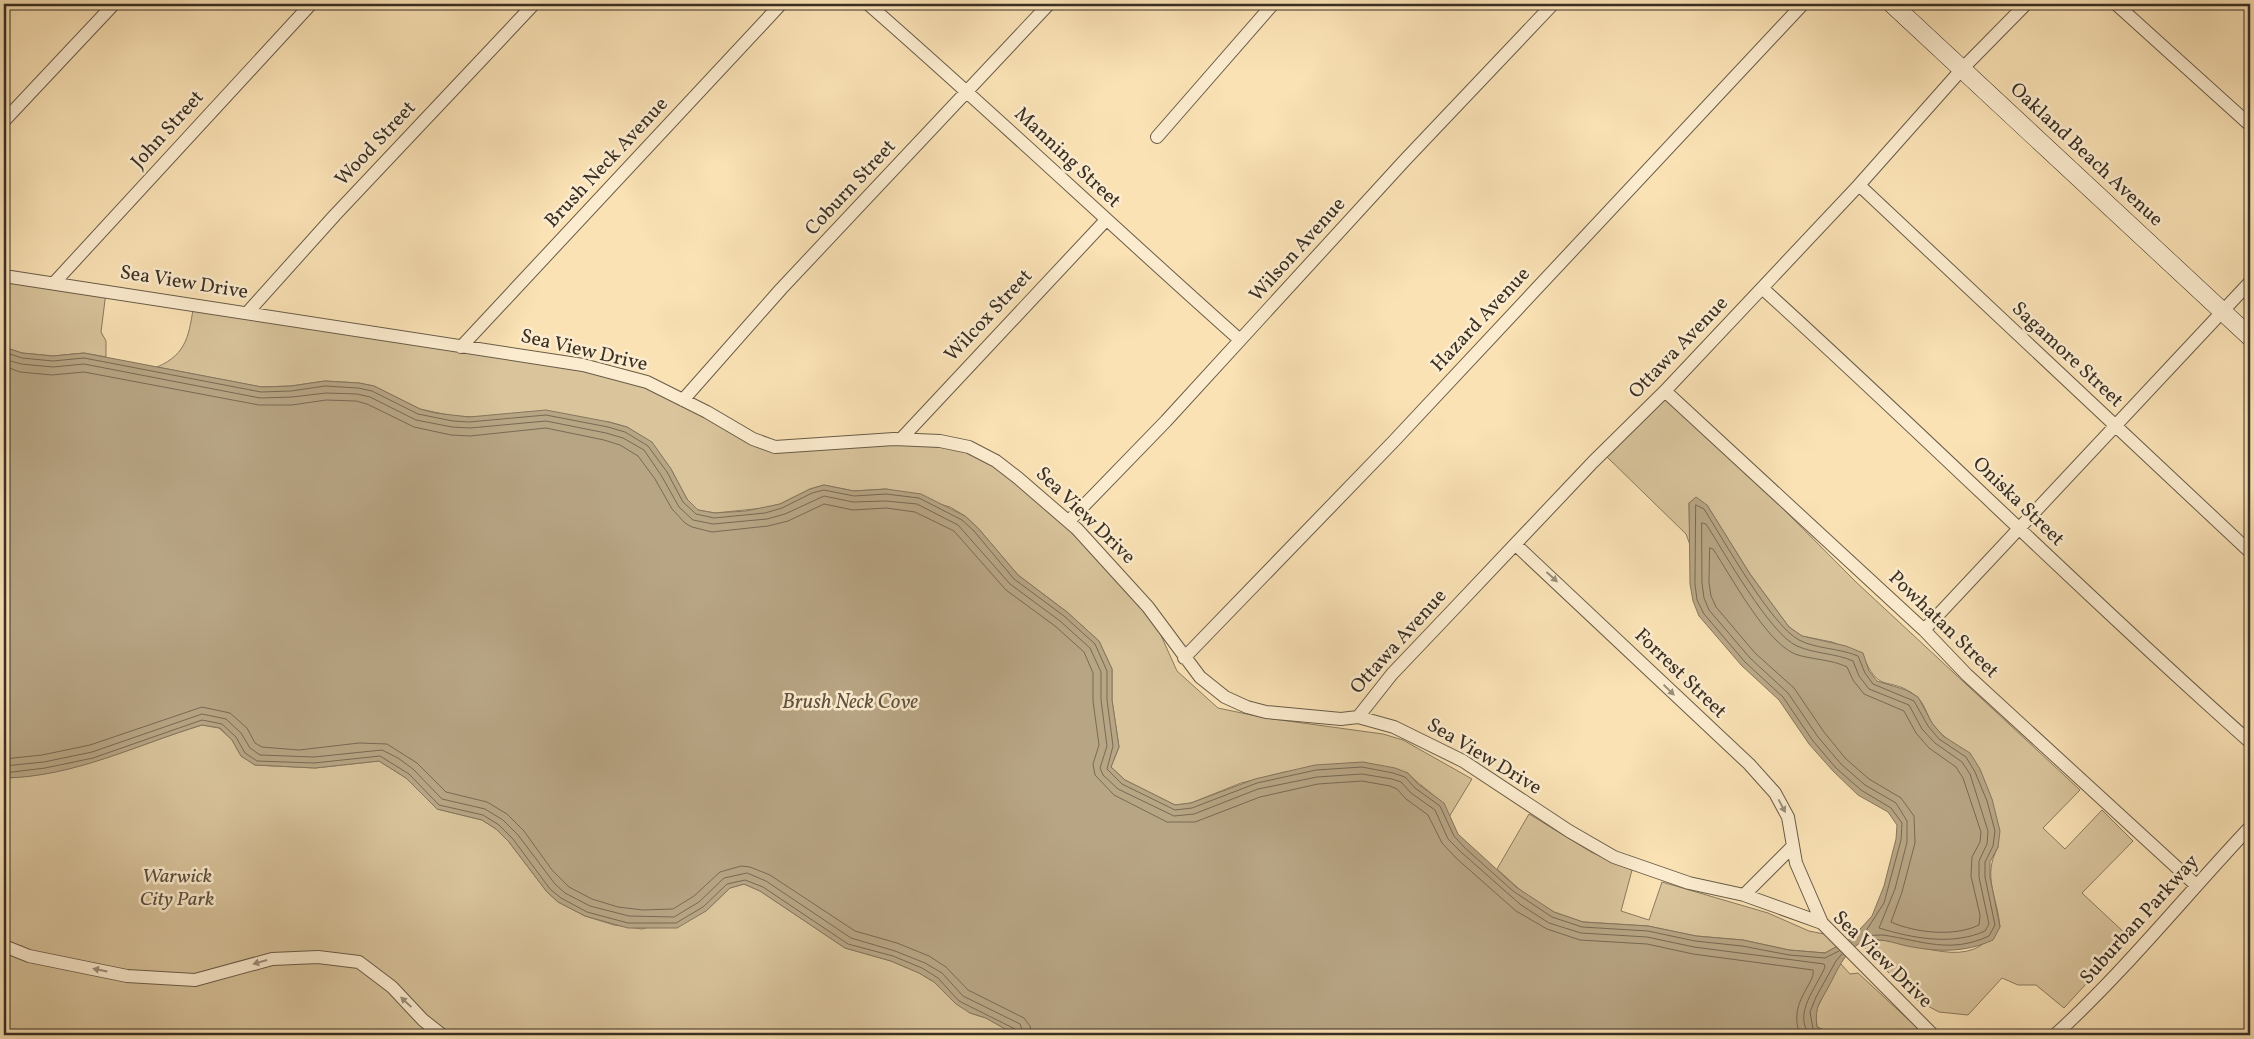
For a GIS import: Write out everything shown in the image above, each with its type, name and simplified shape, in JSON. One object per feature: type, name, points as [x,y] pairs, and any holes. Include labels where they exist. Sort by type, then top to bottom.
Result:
[{"type":"street","points":[[4,120],[114,4]]},
{"type":"street","name":"John Street","points":[[54,283],[311,4]]},
{"type":"street","name":"Wood Street","points":[[248,312],[335,215],[534,4]]},
{"type":"street","name":"Brush Neck Avenue","points":[[461,346],[781,4]]},
{"type":"street","name":"Manning Street","points":[[868,4],[968,91],[1106,220],[1240,340]]},
{"type":"street","name":"Coburn Street","points":[[683,400],[781,289],[1048,4]]},
{"type":"street","points":[[1157,137],[1273,4]]},
{"type":"street","name":"Wilson Avenue","points":[[1069,521],[1166,421],[1405,160],[1553,4]]},
{"type":"street","name":"Hazard Avenue","points":[[1184,658],[1393,442],[1803,4]]},
{"type":"street","name":"Oakland Beach Avenue","points":[[1892,4],[2250,337]]},
{"type":"street","name":"Ottawa Avenue","points":[[1358,717],[1392,674],[1593,462],[1762,288],[1859,185],[1962,69],[2026,4]]},
{"type":"street","points":[[2116,4],[2250,125]]},
{"type":"street","name":"Sagamore Street","points":[[1859,185],[2250,552]]},
{"type":"street","name":"Wilcox Street","points":[[901,439],[1106,220]]},
{"type":"street","name":"Sea View Drive","points":[[4,276],[539,357],[618,373],[647,382],[743,434],[775,447],[825,445],[877,439],[940,441],[968,447],[996,462],[1069,521],[1148,607],[1184,658],[1207,684],[1225,697],[1247,707],[1314,717],[1340,719],[1358,717],[1394,727],[1442,750],[1575,835],[1614,856],[1689,882],[1744,894],[1822,924],[1933,1035]]},
{"type":"street","points":[[1924,630],[2250,282]]},
{"type":"street","name":"Oniska Street","points":[[1762,288],[1879,394],[2164,665],[2250,742]]},
{"type":"street","name":"Powhatan Street","points":[[1664,391],[1924,630],[1968,675],[2196,885]]},
{"type":"street","name":"Forrest Street","points":[[1516,545],[1749,764],[1775,793],[1788,817],[1802,880],[1822,924]]},
{"type":"street","name":"Suburban Parkway","points":[[2055,1035],[2113,980],[2196,885],[2250,827]]},
{"type":"street","points":[[1744,894],[1793,846]]},
{"type":"street","points":[[4,946],[29,956],[127,976],[195,980],[272,959],[318,957],[359,962],[392,987],[423,1020],[442,1035]]},
{"type":"green space","points":[[4,275],[106,292],[101,332],[106,341],[106,357],[84,353],[53,356],[22,353],[4,347]]},
{"type":"green space","points":[[194,304],[636,376],[776,446],[949,441],[1011,472],[1146,602],[1177,671],[1218,708],[1266,718],[1383,734],[1403,740],[1472,779],[1449,817],[1437,798],[1408,773],[1285,772],[1241,783],[1191,803],[1175,805],[1125,780],[1111,767],[1119,747],[1112,700],[1112,669],[1099,641],[1067,612],[1018,575],[978,528],[965,516],[950,507],[886,489],[854,491],[824,485],[810,489],[780,504],[764,508],[715,513],[698,510],[687,499],[671,469],[651,442],[627,427],[609,422],[453,416],[420,409],[374,386],[359,383],[325,381],[291,386],[261,387],[157,367],[175,356],[181,349],[188,333]]},
{"type":"green space","points":[[1668,395],[1856,582],[2080,790],[2043,828],[2065,849],[2102,810],[2133,841],[2082,893],[2129,937],[2064,1008],[2036,985],[2018,985],[2002,978],[1968,1015],[1939,1012],[1913,998],[1861,944],[1873,940],[1887,941],[1951,952],[1966,951],[1980,946],[2000,927],[1991,877],[1993,858],[1998,847],[1955,745],[1934,726],[1916,696],[1898,686],[1879,680],[1868,667],[1862,653],[1832,642],[1802,636],[1789,627],[1750,574],[1707,505],[1689,503],[1690,545],[1686,534],[1607,457]]},
{"type":"green space","name":"Warwick City Park","points":[[202,725],[219,728],[232,740],[241,756],[255,765],[315,768],[379,761],[406,778],[437,809],[482,820],[496,829],[509,842],[547,892],[558,902],[585,916],[614,925],[642,929],[706,911],[730,888],[744,884],[760,891],[845,948],[891,961],[919,973],[934,982],[970,1013],[986,1018],[1014,1034],[1024,1035],[4,1035],[4,778],[30,776],[80,766]]},
{"type":"green space","points":[[1529,814],[1591,852],[1632,870],[1621,911],[1649,920],[1662,882],[1768,913],[1809,931],[1824,934],[1838,946],[1825,953],[1789,950],[1743,940],[1696,936],[1648,926],[1583,922],[1554,912],[1528,897],[1497,869]]},
{"type":"green space","points":[[1840,963],[1850,974],[1858,973],[1925,1035],[1836,1035],[1817,1027],[1815,1012]]},
{"type":"water","name":"Brush Neck Cove","points":[[4,347],[22,353],[53,356],[84,353],[262,387],[291,386],[325,381],[359,383],[374,386],[420,409],[435,413],[469,417],[546,410],[609,422],[627,427],[652,442],[671,469],[687,499],[698,510],[715,513],[746,511],[780,504],[810,489],[824,485],[854,491],[886,489],[921,494],[965,516],[978,528],[1018,575],[1067,612],[1099,641],[1112,669],[1112,700],[1119,747],[1111,767],[1125,780],[1175,805],[1191,803],[1255,779],[1315,765],[1363,762],[1395,768],[1408,773],[1418,784],[1444,803],[1458,834],[1516,887],[1554,912],[1583,922],[1648,926],[1696,936],[1743,940],[1789,950],[1825,953],[1852,938],[1872,916],[1884,886],[1896,839],[1897,825],[1888,812],[1858,795],[1833,771],[1809,744],[1779,700],[1742,666],[1699,616],[1693,601],[1690,584],[1689,503],[1696,497],[1707,505],[1750,574],[1789,627],[1802,636],[1846,646],[1863,653],[1869,671],[1877,681],[1906,690],[1918,697],[1932,723],[1943,736],[1970,753],[1980,769],[1992,799],[2000,831],[1998,847],[1990,862],[1990,877],[2000,927],[1993,940],[1961,949],[1929,949],[1875,940],[1859,944],[1844,959],[1817,1008],[1817,1027],[1836,1035],[1024,1035],[1014,1034],[986,1018],[970,1013],[956,1004],[934,982],[919,973],[891,961],[845,948],[760,891],[744,884],[730,888],[706,911],[677,928],[628,928],[585,916],[558,902],[547,892],[509,842],[496,829],[482,820],[437,809],[406,778],[379,761],[315,768],[255,765],[241,756],[232,740],[220,728],[202,725],[80,766],[30,776],[4,778]]}]
